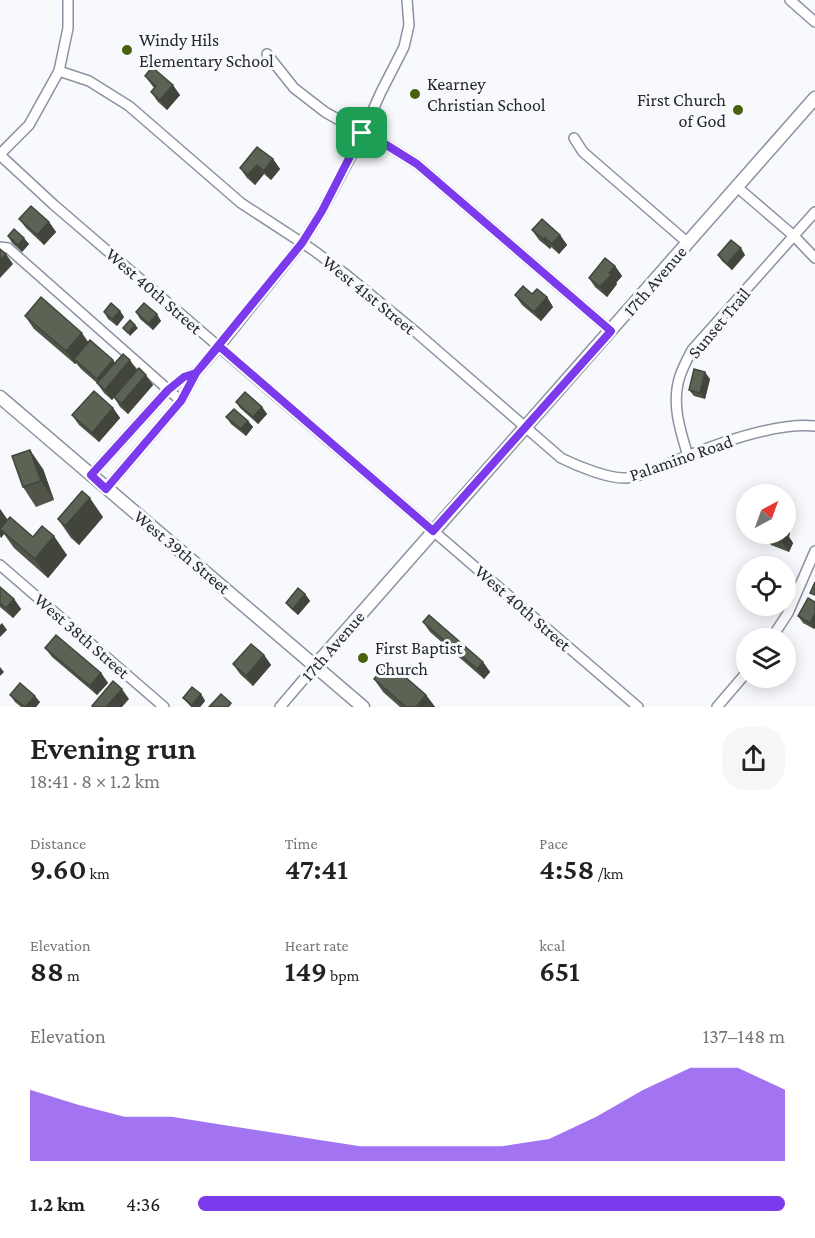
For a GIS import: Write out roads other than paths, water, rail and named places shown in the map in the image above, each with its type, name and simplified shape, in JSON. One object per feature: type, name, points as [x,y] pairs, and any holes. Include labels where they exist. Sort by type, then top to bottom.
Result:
[{"type":"main road","name":"17th Avenue","points":[[315,666],[815,98]]},
{"type":"main road","name":"West 39th Street","points":[[0,397],[363,707]]},
{"type":"street","points":[[0,154],[29,125],[59,71],[68,28],[68,0]]},
{"type":"street","points":[[106,489],[181,401],[196,373],[302,243],[322,211],[404,47],[409,25],[407,0]]},
{"type":"street","points":[[790,0],[815,22]]},
{"type":"street","points":[[267,54],[294,88],[325,112],[380,141],[417,164],[611,331]]},
{"type":"street","name":"West 41st Street","points":[[59,71],[89,81],[129,106],[241,203],[344,273],[525,427]]},
{"type":"street","points":[[574,138],[583,152],[688,243]]},
{"type":"street","name":"West 40th Street","points":[[0,154],[54,205],[638,707]]},
{"type":"street","points":[[737,187],[794,236],[815,258]]},
{"type":"street","name":"Sunset Trail","points":[[688,456],[675,404],[680,376],[692,350],[815,212]]},
{"type":"street","points":[[0,247],[8,248],[181,401]]},
{"type":"street","points":[[91,475],[168,390],[184,377],[196,373]]},
{"type":"street","name":"Palamino Road","points":[[525,427],[561,458],[579,467],[624,478],[645,474],[724,442],[782,427],[815,426]]},
{"type":"street","points":[[778,628],[788,613],[815,551]]},
{"type":"street","name":"West 38th Street","points":[[0,565],[164,707]]},
{"type":"street","name":"17th Avenue","points":[[280,707],[315,666]]},
{"type":"street","points":[[717,707],[736,685]]},
{"type":"place","name":"Windy Hils Elementary School","points":[[127,50]]},
{"type":"place","name":"Kearney Christian School","points":[[415,94]]},
{"type":"place","name":"First Church of God","points":[[738,110]]},
{"type":"place","name":"First Baptist Church","points":[[363,658]]}]
